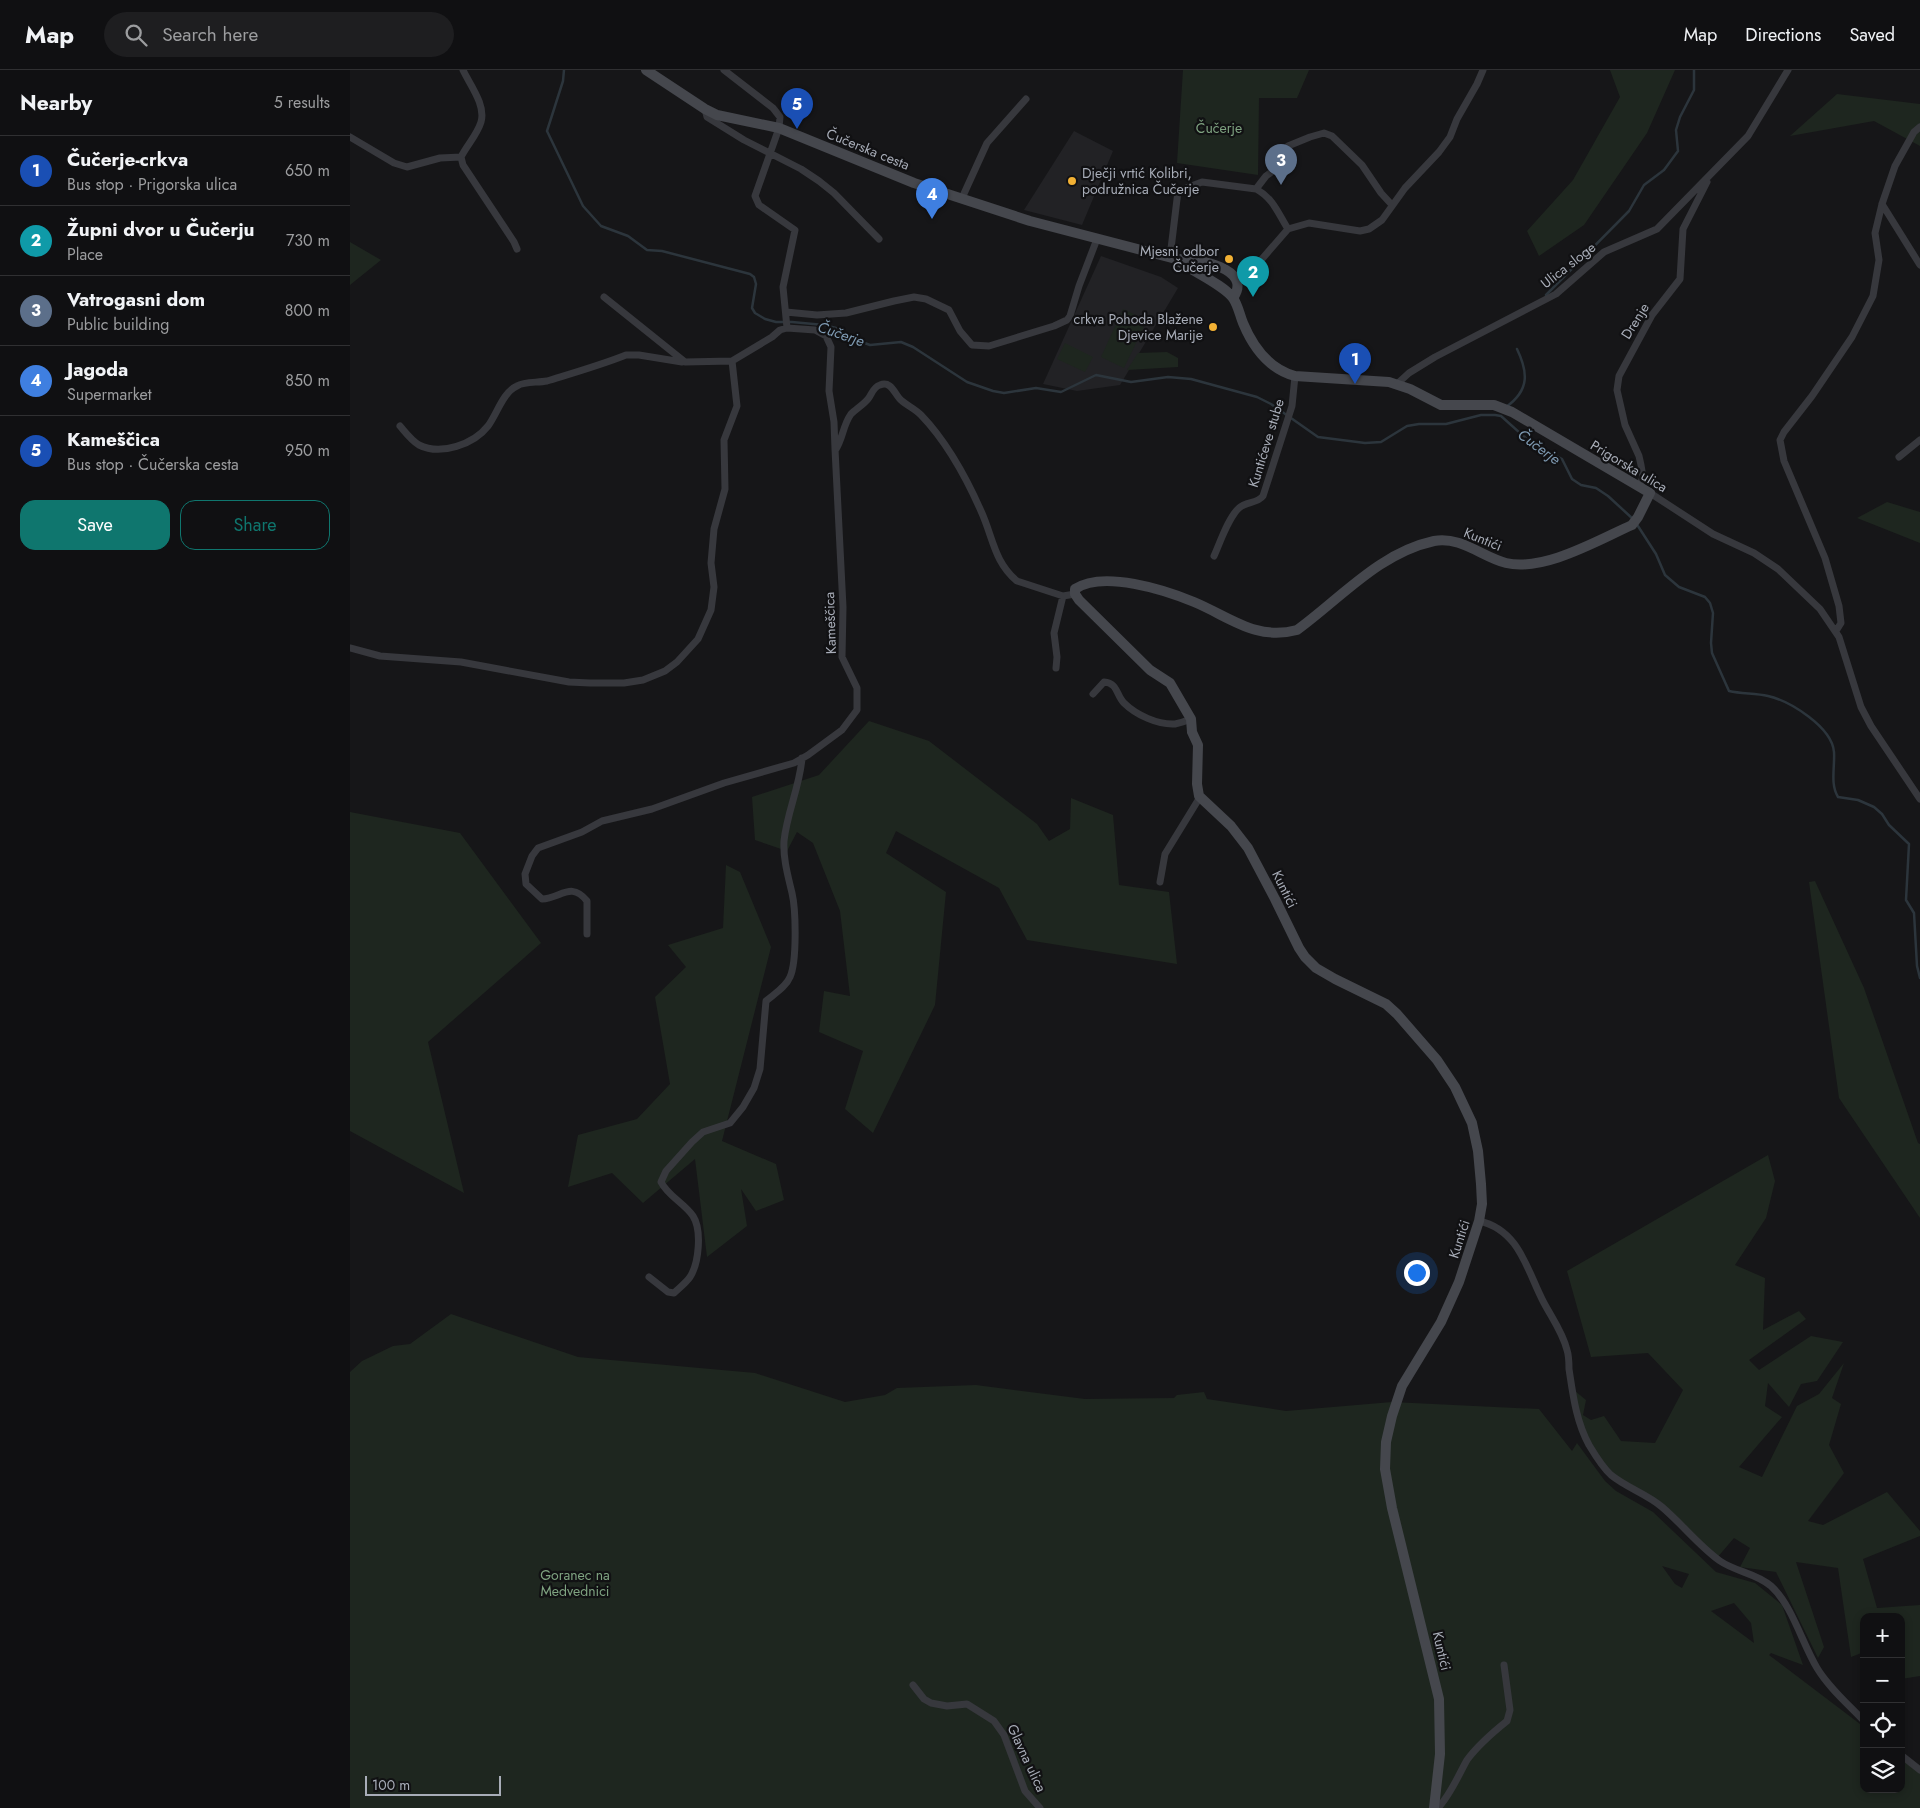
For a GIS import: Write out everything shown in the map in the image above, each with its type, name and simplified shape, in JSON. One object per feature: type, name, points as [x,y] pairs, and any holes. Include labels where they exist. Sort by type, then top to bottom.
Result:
[{"type":"street","points":[[463,70],[481,106],[482,115],[478,128],[461,157],[463,165],[517,249]]},
{"type":"street","name":"Čučerska cesta","points":[[646,70],[705,109],[718,115],[779,128],[914,183],[1030,221],[1173,258]]},
{"type":"street","points":[[400,426],[417,443],[424,447],[446,449],[467,442],[482,432],[488,426],[505,398],[518,385],[545,381],[626,355],[648,356],[685,362],[732,361],[772,337],[780,330],[786,321],[783,286],[795,230],[788,223],[768,212],[759,204],[755,196],[779,128],[780,117],[773,108],[724,70]]},
{"type":"street","points":[[1237,280],[1249,274],[1288,228],[1309,223],[1360,232],[1369,229],[1382,220],[1405,188],[1439,152],[1450,137],[1457,119],[1477,84],[1482,70]]},
{"type":"street","name":"Ulica sloge","points":[[1397,384],[1409,373],[1435,356],[1556,294],[1604,252],[1656,229],[1748,136],[1788,70]]},
{"type":"street","points":[[962,198],[987,143],[1026,99]]},
{"type":"street","points":[[705,109],[707,117],[744,140],[801,169],[834,193],[879,239]]},
{"type":"street","points":[[1836,631],[1841,623],[1839,606],[1830,574],[1784,461],[1780,440],[1852,337],[1873,296],[1879,260],[1875,233],[1882,204],[1895,166],[1914,132],[1920,127]]},
{"type":"street","points":[[1256,190],[1266,176],[1281,165],[1288,146],[1324,134],[1332,136],[1362,165],[1392,206]]},
{"type":"street","points":[[350,137],[394,163],[407,167],[440,158],[461,157]]},
{"type":"street","name":"Drenje","points":[[1639,487],[1643,478],[1641,464],[1625,425],[1617,390],[1619,376],[1652,315],[1680,279],[1683,229],[1710,174]]},
{"type":"street","points":[[1173,258],[1178,191],[1202,182],[1256,190],[1269,198],[1288,228]]},
{"type":"street","points":[[1882,204],[1920,265]]},
{"type":"street","points":[[786,321],[817,315],[846,313],[894,300],[914,297],[926,299],[949,310],[960,331],[972,345],[990,346],[1054,326],[1067,320],[1097,239]]},
{"type":"street","points":[[1173,258],[1193,260],[1228,271],[1237,280],[1238,290],[1233,298],[1173,258]]},
{"type":"street","points":[[604,297],[685,362]]},
{"type":"street","name":"Prigorska ulica","points":[[1233,298],[1248,336],[1260,353],[1277,368],[1295,376],[1397,384],[1442,405],[1497,406],[1510,411],[1650,493],[1713,534],[1766,560],[1820,609],[1836,631],[1861,706],[1871,726],[1920,799]]},
{"type":"street","name":"Kameščica","points":[[587,934],[587,901],[582,894],[569,891],[542,899],[526,884],[525,874],[532,856],[538,848],[582,832],[602,821],[680,800],[703,790],[794,763],[842,730],[857,710],[857,688],[842,657],[843,607],[836,449],[829,391],[831,356],[829,341],[826,336],[815,330],[786,321]]},
{"type":"street","points":[[350,648],[380,656],[462,662],[569,682],[590,683],[624,683],[643,680],[665,671],[677,662],[698,639],[711,610],[714,588],[711,562],[714,529],[725,489],[724,440],[737,406],[732,361]]},
{"type":"street","name":"Kuntićeve stube","points":[[1214,556],[1234,514],[1239,508],[1247,503],[1260,500],[1264,496],[1288,420],[1295,376]]},
{"type":"street","name":"Kameščica","points":[[836,449],[840,443],[844,427],[852,414],[869,398],[873,389],[880,384],[892,387],[901,401],[920,414],[932,428],[965,476],[988,527],[997,557],[1006,570],[1017,581],[1063,596],[1075,594]]},
{"type":"street","points":[[1899,457],[1920,440]]},
{"type":"street","name":"Kuntići","points":[[1075,594],[1075,589],[1081,585],[1098,582],[1119,582],[1193,602],[1251,629],[1283,634],[1298,630],[1386,561],[1411,549],[1436,541],[1454,542],[1467,545],[1507,563],[1523,564],[1546,561],[1635,521],[1650,493]]},
{"type":"street","points":[[1075,594],[1150,670],[1170,683],[1191,719],[1192,732],[1198,745],[1197,784],[1200,797],[1165,854],[1160,882]]},
{"type":"street","points":[[1056,668],[1057,657],[1054,633],[1063,596]]},
{"type":"street","points":[[1093,694],[1104,682],[1109,683],[1116,687],[1124,703],[1145,717],[1172,724],[1191,719]]},
{"type":"street","points":[[649,1277],[668,1292],[674,1293],[691,1276],[699,1250],[698,1230],[694,1218],[684,1206],[664,1190],[660,1182],[666,1171],[703,1132],[730,1123],[743,1107],[754,1088],[760,1070],[766,1001],[785,985],[791,976],[795,956],[793,895],[784,859],[784,842],[787,821],[801,772],[802,758]]},
{"type":"street","name":"Kuntići","points":[[1200,797],[1231,826],[1248,848],[1305,957],[1316,968],[1386,1004],[1397,1014],[1437,1060],[1455,1088],[1472,1123],[1478,1150],[1481,1184],[1482,1204],[1479,1221],[1459,1282],[1441,1322],[1402,1386],[1386,1442],[1385,1469],[1392,1508],[1439,1699],[1440,1754],[1434,1808]]},
{"type":"street","points":[[1479,1221],[1490,1223],[1500,1229],[1521,1254],[1543,1301],[1563,1337],[1568,1351],[1574,1406],[1579,1424],[1598,1459],[1610,1474],[1660,1506],[1719,1560],[1738,1570],[1756,1576],[1769,1584],[1778,1593],[1785,1605],[1822,1676],[1860,1718]]},
{"type":"street","points":[[1438,1808],[1477,1748],[1509,1718],[1510,1710],[1504,1665]]},
{"type":"street","name":"Glavna ulica","points":[[913,1685],[924,1699],[931,1703],[947,1706],[967,1704],[994,1721],[1004,1735],[1026,1790],[1040,1808]]},
{"type":"street","points":[[1905,1759],[1920,1770]]},
{"type":"shaded area","name":"Dječji vrtić Kolibri, podružnica Čučerje","points":[[1074,131],[1113,151],[1082,225],[1024,210]]},
{"type":"shaded area","points":[[1101,256],[1161,277],[1178,288],[1120,385],[1077,391],[1043,384]]},
{"type":"green space","name":"Čučerje","points":[[1183,70],[1309,70],[1297,98],[1259,98],[1258,175],[1177,163]]},
{"type":"green space","points":[[1610,70],[1675,70],[1647,133],[1584,225],[1539,256],[1527,231],[1573,180],[1620,97]]},
{"type":"green space","points":[[1837,94],[1920,104],[1920,146],[1874,121],[1790,136]]},
{"type":"green space","points":[[350,242],[381,260],[350,285]]},
{"type":"green space","points":[[1123,309],[1147,320],[1124,368],[1101,357]]},
{"type":"green space","points":[[1065,343],[1093,357],[1085,372],[1057,359]]},
{"type":"green space","points":[[1167,352],[1178,358],[1178,367],[1127,370],[1138,353]]},
{"type":"green space","points":[[1887,502],[1920,512],[1920,543],[1857,518]]},
{"type":"green space","points":[[869,721],[929,741],[1037,824],[1049,841],[1070,829],[1071,798],[1113,815],[1119,885],[1169,892],[1177,964],[1027,940],[999,888],[896,831],[886,853],[946,892],[935,1005],[873,1133],[845,1109],[863,1051],[819,1032],[824,991],[850,996],[840,911],[813,843],[797,832],[787,851],[755,840],[752,797],[819,775]]},
{"type":"green space","points":[[350,812],[460,833],[541,943],[428,1042],[464,1193],[350,1131]]},
{"type":"green space","points":[[726,865],[740,872],[771,947],[722,1141],[776,1164],[784,1200],[756,1211],[741,1189],[747,1226],[707,1257],[695,1159],[643,1203],[612,1173],[568,1187],[578,1135],[637,1119],[670,1084],[655,997],[686,967],[668,945],[723,928]]},
{"type":"green space","points":[[1815,881],[1864,988],[1918,1143],[1920,1144],[1920,1218],[1839,1098],[1809,882]]},
{"type":"green space","points":[[1768,1155],[1775,1181],[1766,1218],[1735,1265],[1765,1278],[1763,1330],[1799,1311],[1806,1319],[1749,1360],[1759,1370],[1811,1336],[1843,1342],[1817,1381],[1801,1384],[1789,1407],[1768,1383],[1765,1406],[1782,1417],[1739,1467],[1762,1477],[1797,1406],[1819,1394],[1844,1363],[1832,1398],[1841,1404],[1829,1445],[1844,1473],[1808,1521],[1823,1525],[1887,1492],[1920,1531],[1920,1536],[1863,1559],[1877,1608],[1920,1605],[1920,1676],[1905,1678],[1905,1613],[1860,1613],[1860,1654],[1851,1657],[1838,1568],[1796,1562],[1824,1647],[1818,1658],[1776,1572],[1740,1567],[1750,1548],[1734,1538],[1716,1559],[1661,1502],[1612,1474],[1589,1443],[1577,1417],[1575,1391],[1586,1400],[1583,1415],[1591,1420],[1604,1416],[1621,1441],[1655,1443],[1683,1390],[1648,1353],[1591,1357],[1567,1271]]},
{"type":"green space","name":"Goranec na Medvednici","points":[[451,1314],[578,1357],[755,1373],[845,1402],[885,1395],[897,1388],[976,1385],[1085,1399],[1174,1398],[1177,1395],[1204,1392],[1207,1399],[1286,1411],[1392,1402],[1539,1409],[1572,1451],[1577,1443],[1605,1481],[1616,1491],[1653,1512],[1716,1572],[1755,1583],[1782,1605],[1803,1665],[1771,1653],[1769,1655],[1860,1724],[1860,1793],[1905,1793],[1905,1758],[1920,1770],[1920,1808],[350,1808],[350,1372],[362,1361],[393,1346],[410,1344]],"holes":[[[1662,1566],[1689,1574],[1682,1588],[1675,1584]],[[1734,1603],[1751,1623],[1754,1643],[1711,1611]]]},
{"type":"waterway","name":"Čučerje","points":[[564,70],[563,81],[547,131],[583,206],[601,226],[628,236],[647,250],[662,251],[750,274],[754,277],[756,284],[752,308],[755,313],[765,319],[776,322],[824,325],[836,328],[848,337],[870,345],[901,342],[913,347],[967,382],[1004,393],[1036,388],[1061,392],[1096,375],[1131,382],[1168,377],[1191,379],[1257,397],[1271,404],[1318,437],[1365,443],[1381,442],[1407,426],[1446,424],[1481,415],[1501,416],[1529,441],[1562,459],[1572,479],[1581,485],[1596,488],[1608,496],[1633,519]]},
{"type":"waterway","points":[[1546,295],[1629,211],[1644,185],[1664,170],[1678,151],[1676,130],[1680,117],[1694,90],[1694,70]]},
{"type":"waterway","points":[[1506,407],[1519,394],[1525,380],[1521,357],[1517,349]]},
{"type":"waterway","name":"Čučerje","points":[[1636,523],[1656,554],[1665,575],[1679,587],[1705,597],[1710,603],[1713,613],[1712,653],[1729,691],[1763,695],[1777,699],[1808,716],[1826,733],[1831,743],[1834,752],[1834,787],[1838,797],[1858,800],[1874,807],[1909,844],[1906,900],[1914,913],[1917,966],[1920,978]]},
{"type":"place","name":"Kameščica","points":[[797,129]]},
{"type":"place","name":"Dječji vrtić Kolibri, podružnica Čučerje","points":[[1072,181]]},
{"type":"place","name":"Vatrogasni dom","points":[[1281,185]]},
{"type":"place","name":"Jagoda","points":[[932,219]]},
{"type":"place","name":"Mjesni odbor Čučerje","points":[[1229,259]]},
{"type":"place","name":"Župni dvor u Čučerju","points":[[1253,297]]},
{"type":"place","name":"crkva Pohoda Blažene Djevice Marije","points":[[1213,327]]},
{"type":"place","name":"Čučerje-crkva","points":[[1355,384]]}]
